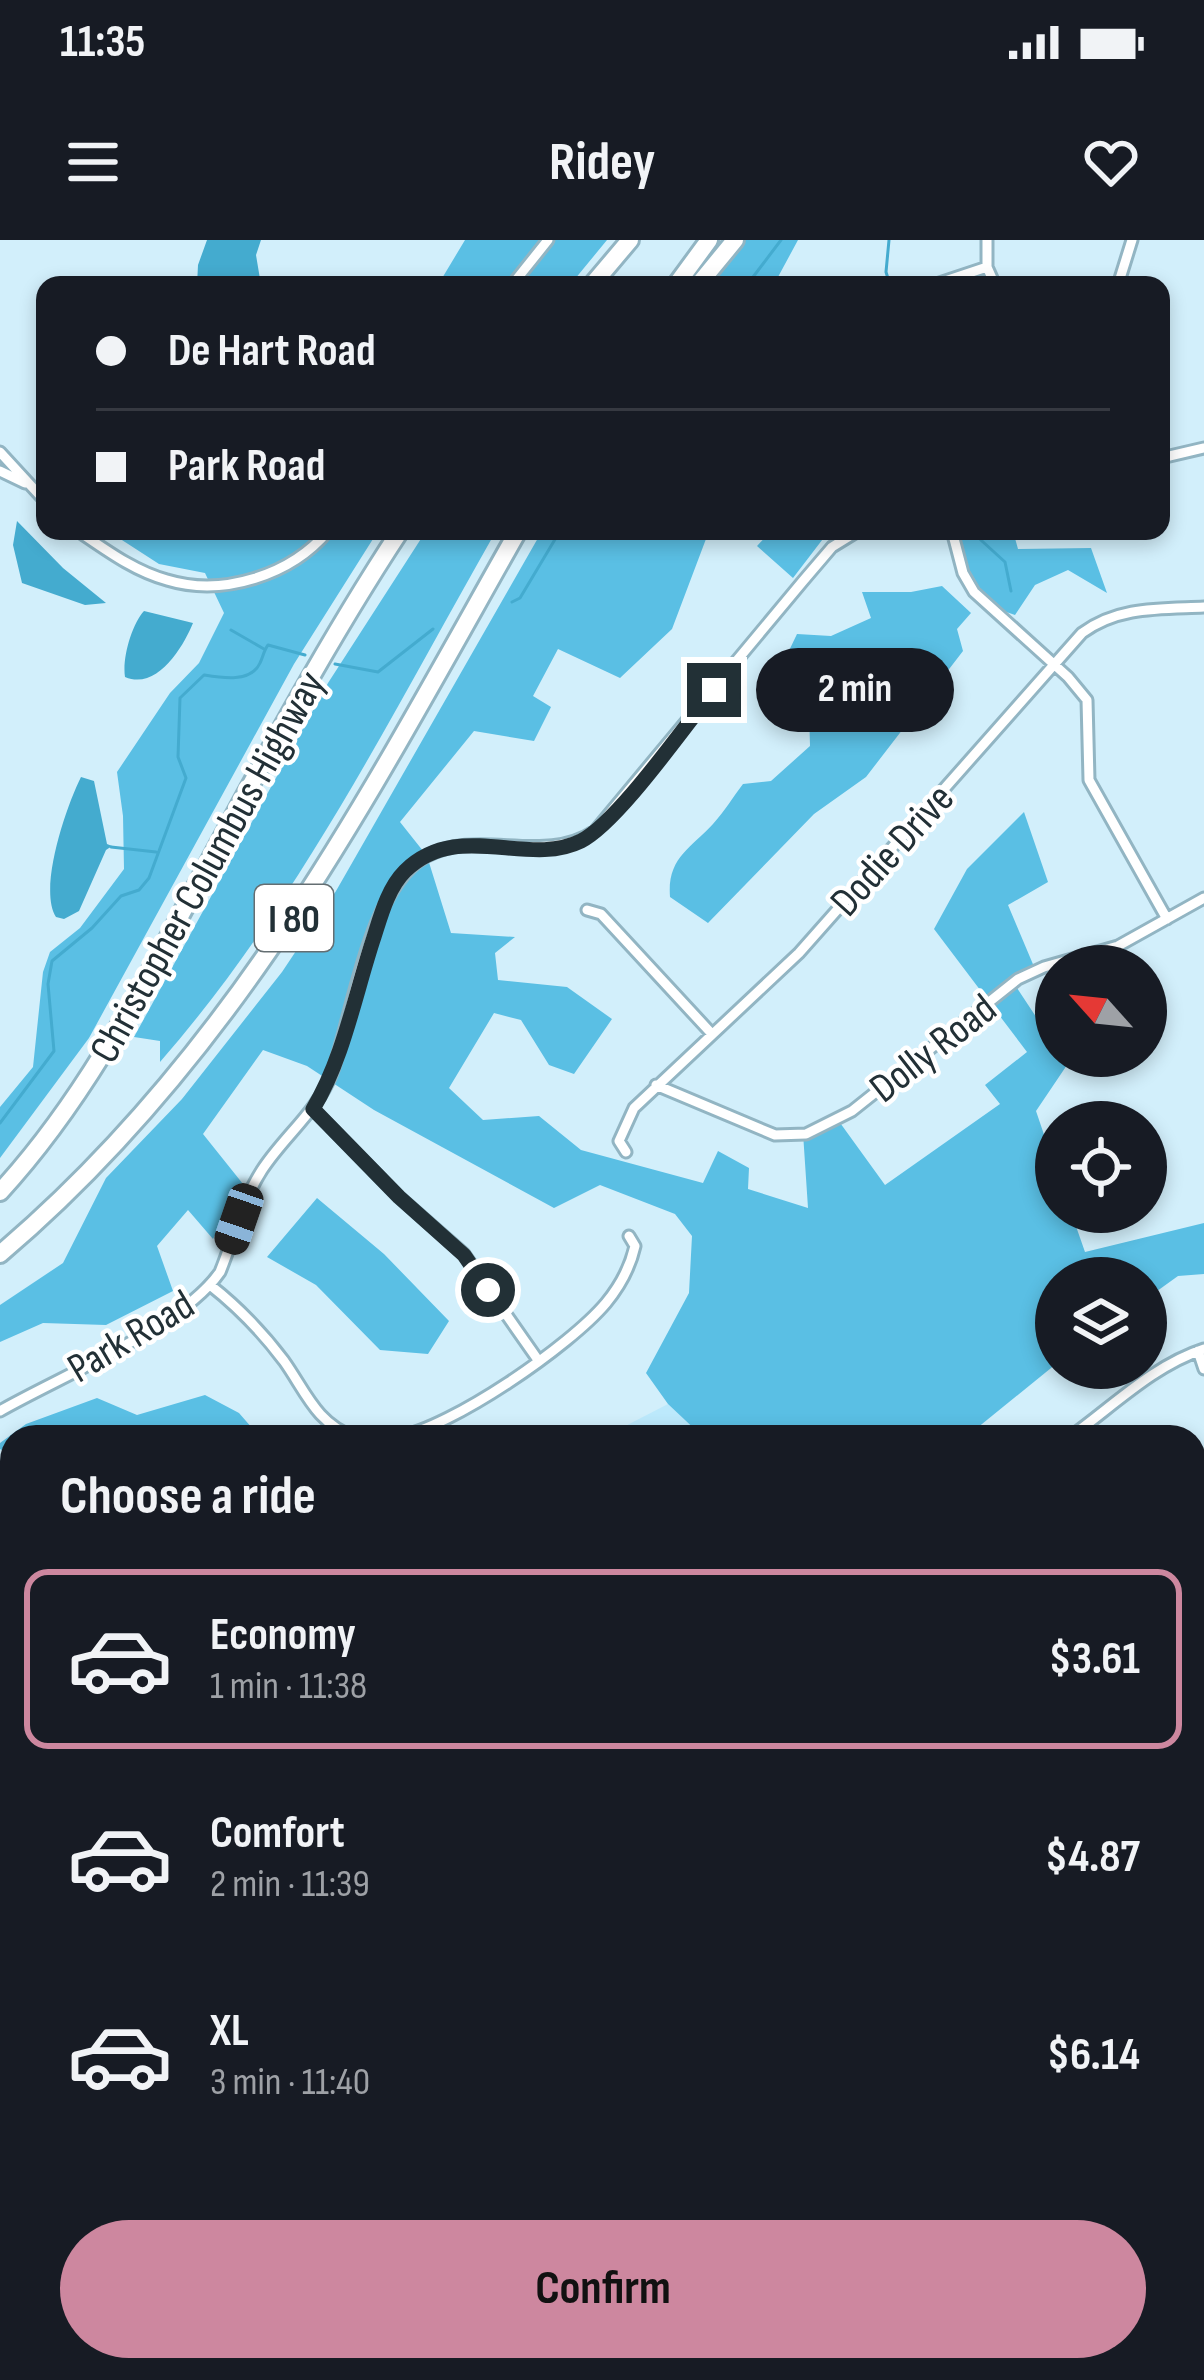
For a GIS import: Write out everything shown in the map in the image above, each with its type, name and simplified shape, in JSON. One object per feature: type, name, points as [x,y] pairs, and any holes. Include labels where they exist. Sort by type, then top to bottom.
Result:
[{"type":"highway","points":[[594,276],[617,240]]},
{"type":"highway","points":[[596,276],[630,240]]},
{"type":"highway","points":[[683,276],[709,240]]},
{"type":"highway","points":[[705,276],[735,240]]},
{"type":"highway","name":"Christopher Columbus Highway","points":[[0,1192],[53,1128],[106,1049],[281,727],[395,540]]},
{"type":"highway","name":"Christopher Columbus Highway","points":[[0,1253],[90,1169],[176,1077],[270,953],[343,841],[513,540]]},
{"type":"street","points":[[519,276],[548,240]]},
{"type":"street","points":[[987,240],[991,276]]},
{"type":"street","points":[[1121,276],[1132,240]]},
{"type":"street","points":[[960,276],[987,267]]},
{"type":"street","points":[[1170,456],[1204,448]]},
{"type":"street","points":[[0,452],[36,492]]},
{"type":"street","points":[[0,471],[25,482]]},
{"type":"street","points":[[92,540],[164,580],[199,585],[234,583],[278,570],[320,540]]},
{"type":"street","name":"Park Road","points":[[0,1412],[173,1316],[210,1286],[258,1176],[313,1109],[332,1074],[381,915],[406,871],[445,849],[561,847],[595,832],[832,548],[844,540]]},
{"type":"street","points":[[954,540],[974,592],[1088,700],[1089,780],[1167,919]]},
{"type":"street","name":"Dodie Drive","points":[[626,1152],[619,1141],[626,1122],[656,1085],[799,952],[1082,633],[1126,611],[1204,608]]},
{"type":"street","name":"Dolly Road","points":[[656,1085],[776,1135],[830,1125],[1018,979],[1118,946],[1204,898]]},
{"type":"street","points":[[587,910],[602,914],[711,1033]]},
{"type":"street","points":[[313,1109],[464,1255],[538,1360]]},
{"type":"street","points":[[430,1425],[473,1403],[588,1322],[617,1288],[632,1259],[634,1246],[629,1236]]},
{"type":"street","points":[[210,1286],[233,1303],[284,1361],[321,1418],[333,1425]]},
{"type":"street","points":[[1089,1425],[1161,1371],[1201,1350],[1204,1369]]},
{"type":"shaded area","points":[[207,240],[261,240],[256,255],[260,276],[197,276]]},
{"type":"shaded area","points":[[465,240],[607,240],[577,276],[443,276]]},
{"type":"shaded area","points":[[737,240],[798,240],[779,276],[711,276]]},
{"type":"shaded area","points":[[17,521],[106,603],[85,605],[22,583],[13,545]]},
{"type":"shaded area","points":[[122,540],[372,540],[294,664],[89,1038],[0,1158],[0,1107],[33,1067],[43,972],[50,952],[80,928],[124,869],[117,772],[170,693],[199,663],[224,613],[205,573],[159,564]]},
{"type":"shaded area","points":[[420,540],[491,540],[300,872],[210,1001],[160,1062],[160,1041],[134,1037],[328,683]]},
{"type":"shaded area","points":[[537,540],[706,540],[672,629],[620,678],[558,649],[533,696],[551,707],[534,741],[474,731],[400,822],[427,856],[451,933],[515,937],[495,953],[498,980],[567,987],[612,1019],[574,1074],[549,1065],[521,1020],[494,1013],[449,1088],[483,1120],[539,1116],[581,1150],[703,1183],[718,1151],[749,1168],[748,1189],[808,1208],[803,1133],[838,1120],[885,1185],[1000,1104],[985,1085],[1027,1052],[934,929],[967,869],[1024,812],[1048,882],[1008,905],[1035,969],[1013,982],[1035,1015],[1035,1077],[1059,1077],[1043,1101],[1035,1101],[1035,1233],[1078,1233],[1085,1252],[1204,1223],[1204,1274],[1178,1276],[1167,1284],[1167,1257],[1035,1257],[1035,1381],[981,1425],[690,1425],[646,1373],[689,1293],[692,1236],[675,1214],[600,1185],[554,1208],[374,1110],[307,1066],[263,1050],[203,1134],[243,1184],[213,1239],[188,1210],[157,1246],[173,1291],[106,1325],[43,1323],[0,1342],[0,1305],[63,1263],[106,1178],[182,1099],[282,972],[336,891]]},
{"type":"shaded area","points":[[763,540],[822,540],[793,578],[757,546]]},
{"type":"shaded area","points":[[955,540],[1016,540],[1018,549],[1091,548],[1107,593],[1068,570],[1035,585],[1015,615],[978,594]]},
{"type":"shaded area","points":[[942,586],[971,613],[957,629],[963,651],[866,777],[814,814],[708,923],[670,897],[676,863],[743,784],[771,781],[810,746],[809,710],[822,694],[827,672],[786,657],[797,634],[831,636],[871,618],[862,592],[911,592]]},
{"type":"shaded area","points":[[144,611],[193,623],[168,664],[137,680],[125,677],[125,660]]},
{"type":"shaded area","points":[[81,777],[94,781],[107,844],[112,846],[79,911],[64,919],[56,917],[51,904],[52,868]]},
{"type":"shaded area","points":[[317,1198],[384,1254],[449,1321],[428,1354],[380,1350],[316,1285],[267,1257]]},
{"type":"shaded area","points":[[205,1395],[239,1413],[250,1425],[25,1425],[97,1398],[137,1415]]},
{"type":"shaded area","points":[[668,1404],[690,1425],[627,1425]]},
{"type":"waterway","points":[[754,276],[781,240]]},
{"type":"waterway","points":[[887,276],[889,240]]},
{"type":"waterway","points":[[512,602],[520,598],[555,540]]},
{"type":"waterway","points":[[981,540],[1005,562],[1011,591]]},
{"type":"waterway","points":[[335,664],[378,672],[433,629]]},
{"type":"waterway","points":[[231,630],[264,649]]},
{"type":"waterway","points":[[0,1123],[54,1051],[48,984],[52,961],[121,896],[139,890],[149,878],[186,778],[178,757],[180,698],[204,675],[235,678],[250,674],[268,645],[305,655]]},
{"type":"waterway","points":[[111,847],[156,852]]},
{"type":"route","points":[[488,1290],[464,1255],[313,1109],[332,1074],[381,915],[406,871],[432,853],[482,845],[561,847],[595,832],[714,690]]}]
